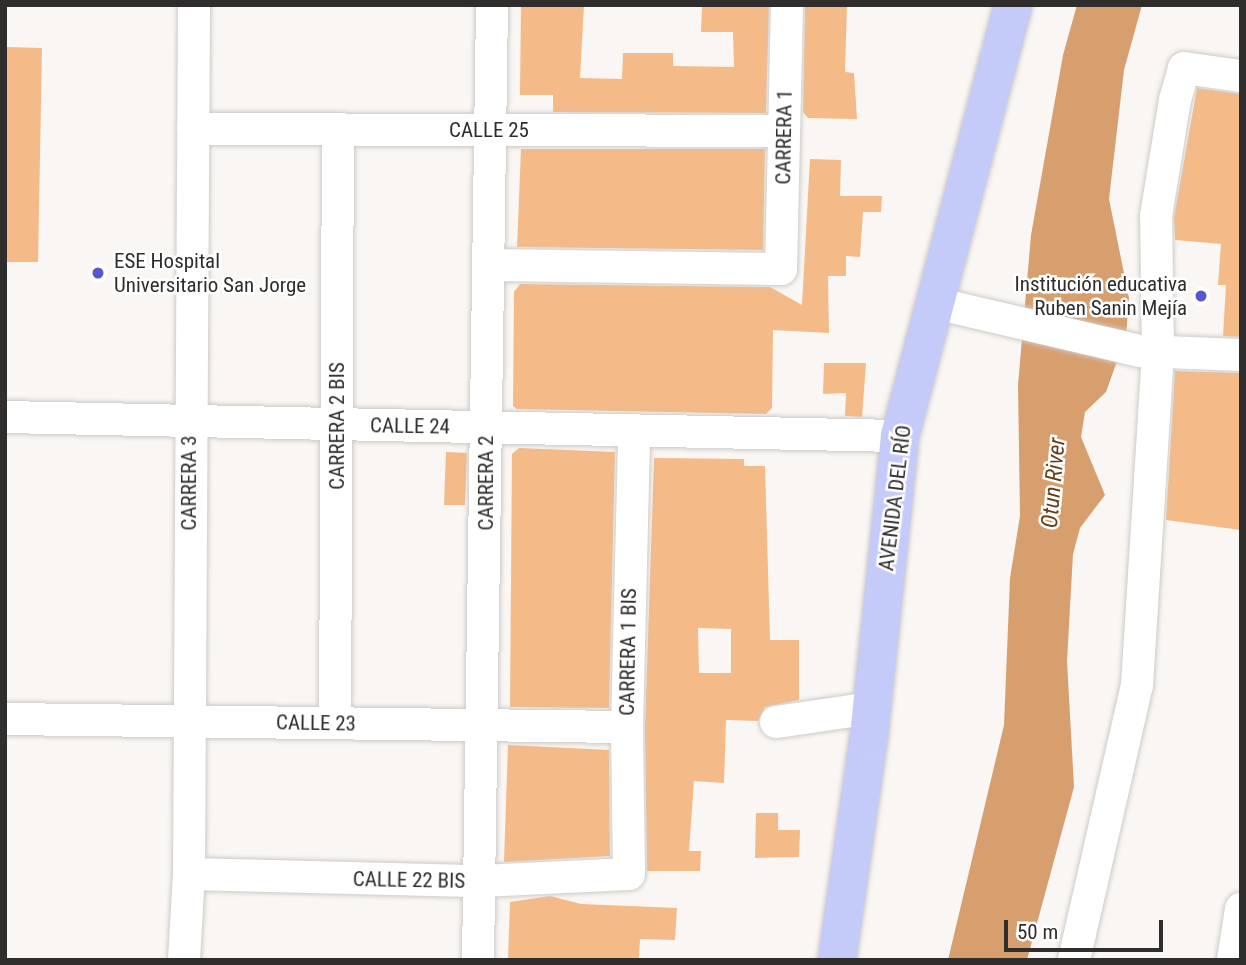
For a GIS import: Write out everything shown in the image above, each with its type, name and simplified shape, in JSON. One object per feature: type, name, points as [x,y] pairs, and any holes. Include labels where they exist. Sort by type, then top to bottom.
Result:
[{"type":"main road","name":"AVENIDA DEL RÍO","points":[[837,960],[872,708],[900,436],[1013,5]]},
{"type":"street","name":"CARRERA 3","points":[[184,960],[189,874],[187,721],[194,5]]},
{"type":"street","name":"CARRERA 2","points":[[478,960],[484,725],[492,5]]},
{"type":"street","name":"CARRERA 1","points":[[488,265],[781,269],[787,5]]},
{"type":"street","points":[[1074,960],[1138,686],[1156,216],[1184,68],[1241,76]]},
{"type":"street","name":"CALLE 25","points":[[193,128],[784,131]]},
{"type":"street","name":"CARRERA 2 BIS","points":[[334,723],[338,130]]},
{"type":"street","points":[[935,303],[999,315],[1149,352],[1241,355]]},
{"type":"street","name":"CALLE 24","points":[[5,418],[900,436]]},
{"type":"street","name":"CARRERA 1 BIS","points":[[629,873],[626,727],[634,431]]},
{"type":"street","points":[[776,722],[872,708]]},
{"type":"street","name":"CALLE 23","points":[[5,719],[626,727]]},
{"type":"street","name":"CALLE 22 BIS","points":[[189,874],[481,881],[629,873]]},
{"type":"street","points":[[1233,960],[1241,909]]},
{"type":"water","name":"Otun River","points":[[1077,5],[1142,5],[1124,70],[1109,199],[1129,298],[1126,336],[1106,392],[1085,412],[1081,437],[1105,495],[1080,528],[1073,554],[1067,661],[1074,787],[1027,960],[948,960],[1004,725],[1010,578],[1020,516],[1018,385],[1031,235],[1063,55]]},
{"type":"building","points":[[521,5],[584,5],[580,78],[622,79],[623,53],[673,53],[673,66],[734,67],[733,32],[701,32],[702,5],[769,5],[766,113],[553,112],[553,95],[520,95]]},
{"type":"building","points":[[805,5],[847,5],[845,72],[854,73],[857,119],[808,118],[803,112]]},
{"type":"building","points":[[5,47],[42,48],[38,262],[5,262]]},
{"type":"building","points":[[1197,88],[1241,94],[1241,337],[1223,336],[1226,285],[1218,285],[1221,244],[1175,240],[1174,217]]},
{"type":"building","points":[[521,149],[765,149],[763,250],[517,247]]},
{"type":"building","points":[[810,159],[841,160],[840,196],[882,196],[881,212],[863,212],[860,257],[846,256],[846,276],[828,276],[829,333],[773,330],[772,408],[766,414],[517,409],[513,406],[514,292],[520,284],[770,287],[802,305]]},
{"type":"building","points":[[824,363],[866,363],[862,417],[845,416],[846,393],[823,394]]},
{"type":"building","points":[[1175,371],[1241,373],[1241,530],[1166,520]]},
{"type":"building","points":[[519,448],[615,452],[609,708],[510,707],[512,454]]},
{"type":"building","points":[[446,452],[467,453],[465,505],[444,505]]},
{"type":"building","points":[[654,458],[744,459],[744,466],[765,466],[770,640],[799,640],[799,700],[765,707],[758,721],[726,720],[724,783],[694,781],[689,851],[701,851],[700,871],[647,871],[645,727]],"holes":[[[698,628],[731,629],[731,673],[699,673]]]},
{"type":"building","points":[[508,745],[609,750],[610,856],[504,862]]},
{"type":"building","points":[[756,813],[778,813],[778,830],[800,830],[799,857],[755,858]]},
{"type":"building","points":[[550,896],[581,904],[677,908],[675,940],[640,939],[639,958],[508,960],[510,902]]},
{"type":"place","name":"ESE Hospital Universitario San Jorge","points":[[98,273]]},
{"type":"place","name":"Institución educativa Ruben Sanin Mejía","points":[[1201,296]]}]
